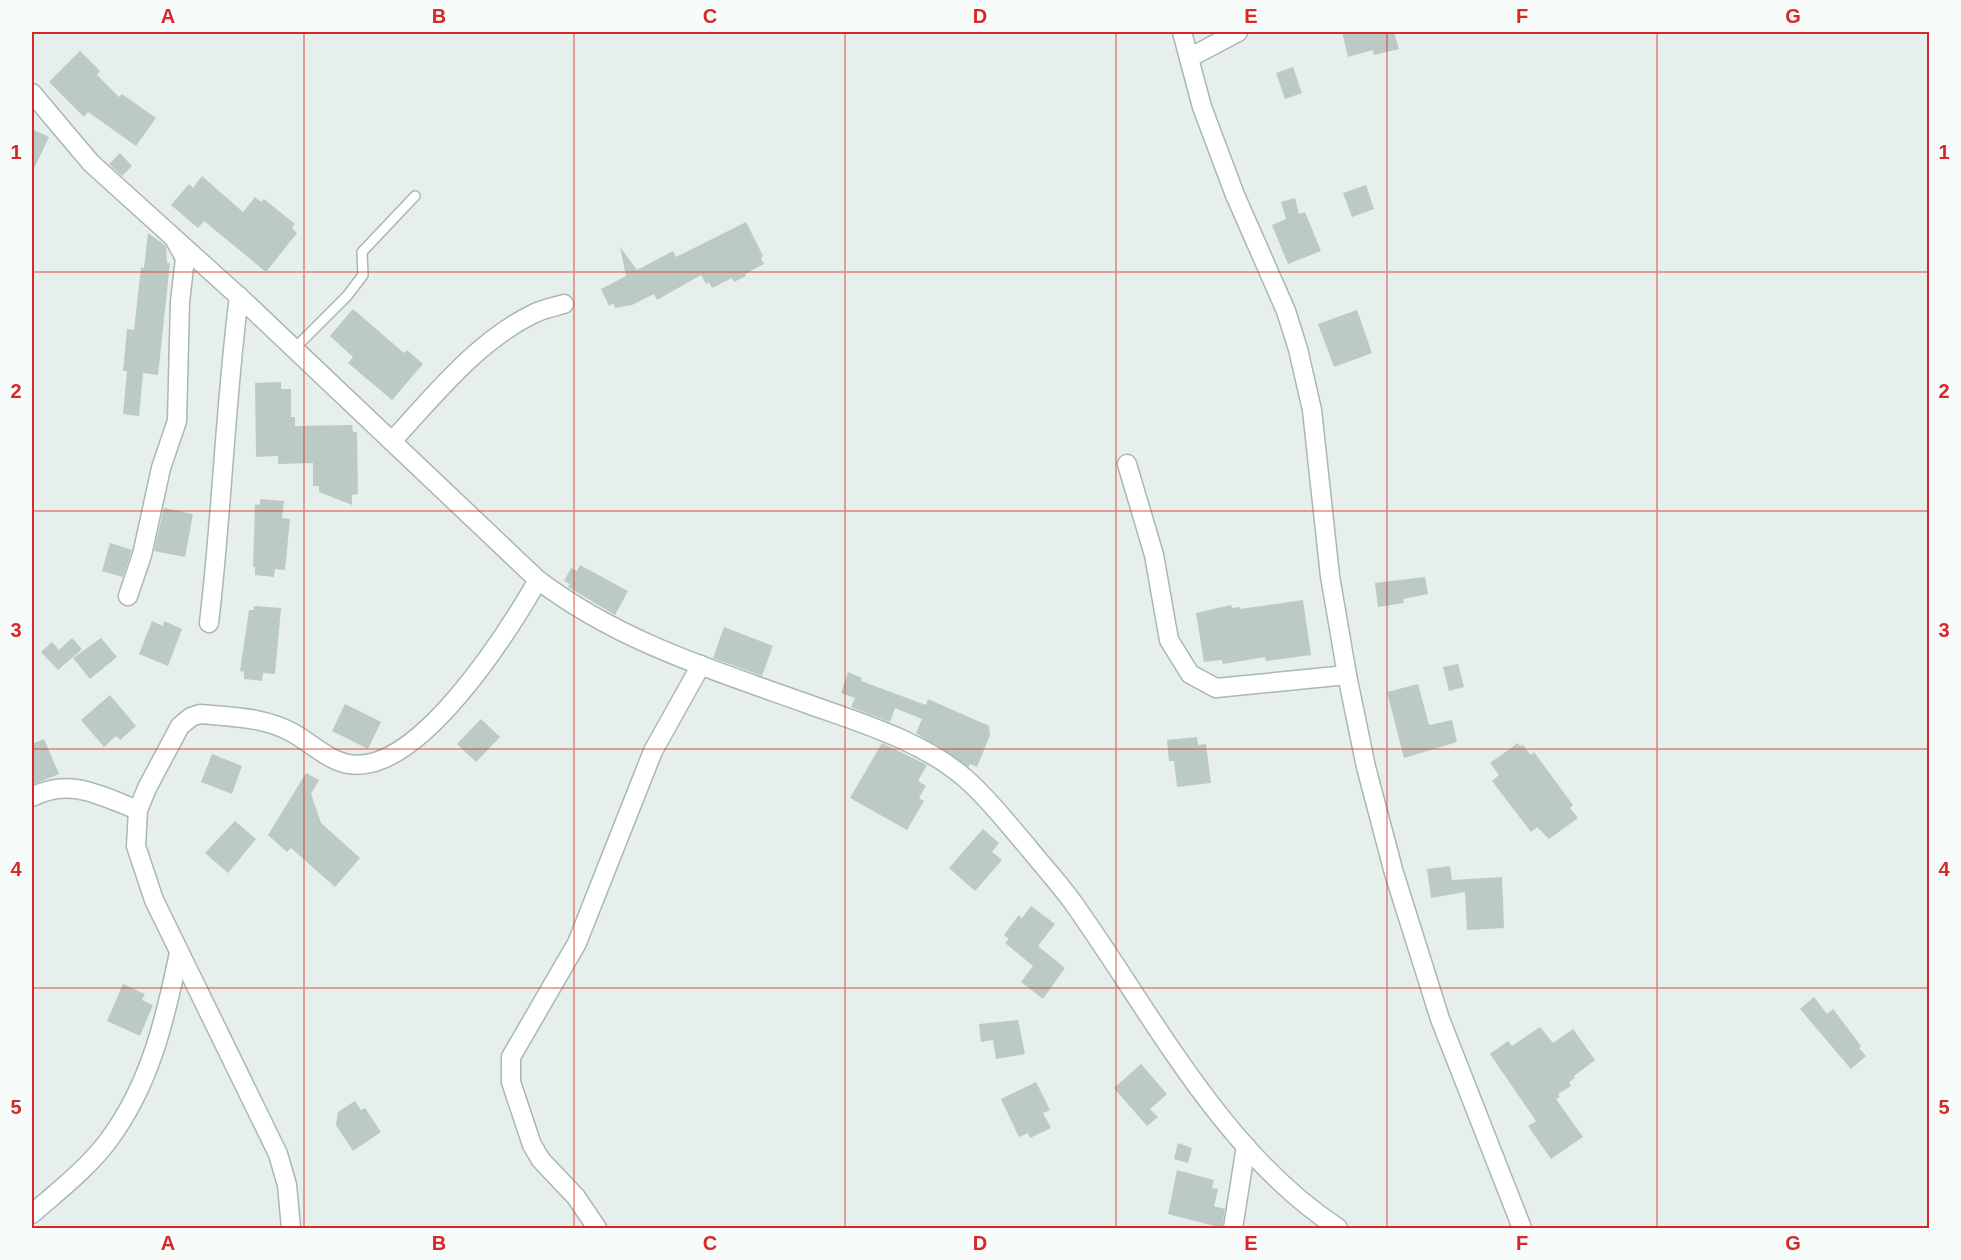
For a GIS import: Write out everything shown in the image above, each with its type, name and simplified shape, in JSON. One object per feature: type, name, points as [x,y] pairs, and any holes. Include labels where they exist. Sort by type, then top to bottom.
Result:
[{"type":"street","points":[[1182,32],[1202,107],[1235,195],[1287,311],[1299,349],[1312,410],[1330,576],[1365,767],[1440,1019],[1522,1228]]},
{"type":"street","points":[[1189,58],[1238,32]]},
{"type":"street","points":[[32,93],[92,163],[171,232],[393,440],[538,580],[575,608],[610,628],[701,665],[903,741],[949,765],[965,778],[1006,821],[1073,902],[1176,1055],[1246,1146],[1285,1188],[1338,1228]]},
{"type":"street","points":[[128,596],[142,555],[161,468],[177,421],[180,302],[185,258],[171,232]]},
{"type":"street","points":[[209,623],[222,486],[228,385],[239,296]]},
{"type":"street","points":[[393,440],[457,373],[504,332],[533,314],[564,304]]},
{"type":"street","points":[[1127,464],[1154,555],[1169,640],[1190,674],[1216,688],[1347,675]]},
{"type":"street","points":[[291,1228],[287,1185],[278,1154],[154,900],[136,846],[138,810],[175,734],[191,717],[200,714],[258,719],[268,722],[294,734],[334,759],[348,764],[363,765],[384,760],[418,736],[448,707],[475,675],[517,617],[538,580]]},
{"type":"street","points":[[597,1228],[576,1197],[541,1160],[532,1145],[511,1082],[512,1057],[577,944],[653,751],[701,665]]},
{"type":"street","points":[[32,797],[43,791],[70,787],[138,810]]},
{"type":"street","points":[[32,1214],[81,1172],[108,1142],[129,1109],[153,1059],[164,1024],[179,953]]},
{"type":"street","points":[[1233,1228],[1246,1146]]},
{"type":"lane","points":[[294,349],[347,296],[363,275],[362,252],[415,196]]},
{"type":"building","points":[[1342,32],[1394,32],[1399,49],[1374,55],[1373,50],[1348,57]]},
{"type":"building","points":[[80,51],[100,71],[97,75],[119,97],[122,94],[156,118],[136,146],[88,112],[84,117],[49,82]]},
{"type":"building","points":[[1293,67],[1302,93],[1285,99],[1276,73]]},
{"type":"building","points":[[32,129],[49,137],[32,173]]},
{"type":"building","points":[[120,153],[132,166],[122,176],[109,164]]},
{"type":"building","points":[[202,176],[243,212],[255,197],[261,202],[264,199],[295,224],[292,228],[297,233],[266,272],[204,221],[198,228],[171,205],[189,184],[193,188]]},
{"type":"building","points":[[1366,185],[1374,209],[1352,217],[1343,193]]},
{"type":"building","points":[[1295,198],[1299,214],[1305,212],[1321,251],[1288,264],[1272,225],[1286,219],[1281,202]]},
{"type":"building","points":[[746,222],[763,256],[761,258],[764,264],[745,274],[746,276],[734,282],[732,278],[712,288],[709,282],[706,284],[701,275],[657,300],[654,294],[632,305],[615,308],[613,303],[609,306],[601,289],[626,276],[620,247],[637,270],[673,251],[676,257]]},
{"type":"building","points":[[148,233],[166,246],[167,263],[170,263],[158,375],[143,373],[139,416],[123,414],[127,371],[123,371],[127,329],[134,330],[141,267],[144,268]]},
{"type":"building","points":[[353,309],[404,353],[407,350],[423,364],[392,400],[348,363],[353,357],[330,336]]},
{"type":"building","points":[[1357,310],[1372,353],[1334,367],[1318,324]]},
{"type":"building","points":[[281,382],[281,389],[291,389],[291,417],[295,417],[295,426],[352,425],[353,432],[357,432],[358,494],[352,495],[352,505],[319,492],[319,486],[313,486],[313,463],[278,464],[278,456],[256,457],[255,383]]},
{"type":"building","points":[[260,499],[284,501],[282,518],[290,519],[285,570],[275,569],[274,577],[255,575],[255,567],[253,567],[255,504],[260,505]]},
{"type":"building","points":[[164,508],[193,514],[185,557],[154,551]]},
{"type":"building","points":[[110,543],[132,550],[123,577],[102,571]]},
{"type":"building","points":[[580,565],[628,591],[615,615],[568,587],[570,584],[564,581],[571,568],[577,571]]},
{"type":"building","points":[[1425,577],[1428,594],[1403,599],[1404,603],[1378,607],[1375,583]]},
{"type":"building","points":[[1303,600],[1311,655],[1266,661],[1265,657],[1223,664],[1222,660],[1204,662],[1196,613],[1231,605],[1232,608],[1240,607],[1240,609]]},
{"type":"building","points":[[254,606],[281,608],[275,674],[263,673],[262,681],[244,679],[244,672],[240,671],[249,610],[254,610]]},
{"type":"building","points":[[152,621],[163,626],[164,621],[182,629],[168,666],[139,654]]},
{"type":"building","points":[[724,627],[773,646],[762,676],[713,658]]},
{"type":"building","points":[[72,638],[82,649],[58,670],[41,652],[52,642],[59,650]]},
{"type":"building","points":[[101,638],[117,657],[90,679],[73,658]]},
{"type":"building","points":[[1458,664],[1464,687],[1449,691],[1443,667]]},
{"type":"building","points":[[848,672],[862,678],[861,681],[926,705],[928,699],[989,726],[990,735],[977,767],[970,764],[968,767],[916,733],[922,719],[895,708],[890,722],[851,707],[855,698],[841,693]]},
{"type":"building","points":[[1418,684],[1429,725],[1452,720],[1457,742],[1404,758],[1387,692]]},
{"type":"building","points":[[110,695],[136,726],[120,740],[116,736],[104,747],[81,720]]},
{"type":"building","points":[[345,704],[381,722],[368,749],[332,731]]},
{"type":"building","points":[[481,719],[500,737],[476,762],[457,744]]},
{"type":"building","points":[[1197,737],[1198,745],[1206,744],[1211,783],[1177,787],[1174,761],[1169,761],[1167,740]]},
{"type":"building","points":[[44,739],[59,774],[32,785],[32,744]]},
{"type":"building","points":[[882,743],[927,765],[918,781],[926,786],[919,798],[924,801],[907,830],[850,798]]},
{"type":"building","points":[[1518,743],[1520,746],[1523,745],[1531,755],[1534,752],[1573,805],[1570,808],[1578,818],[1549,839],[1537,827],[1531,832],[1492,781],[1499,775],[1490,763]]},
{"type":"building","points":[[212,754],[242,766],[232,794],[201,782]]},
{"type":"building","points":[[306,773],[319,780],[311,794],[321,823],[360,858],[335,887],[291,848],[287,852],[268,835]]},
{"type":"building","points":[[235,821],[256,839],[228,873],[205,853]]},
{"type":"building","points":[[983,829],[999,843],[992,852],[1002,860],[975,891],[949,868]]},
{"type":"building","points":[[1450,866],[1452,880],[1502,877],[1504,928],[1467,930],[1465,892],[1431,898],[1427,869]]},
{"type":"building","points":[[1031,906],[1055,924],[1038,946],[1065,968],[1043,999],[1021,982],[1033,966],[1005,943],[1009,939],[1004,935],[1019,915],[1022,918]]},
{"type":"building","points":[[123,984],[145,994],[142,1000],[153,1005],[140,1036],[107,1021]]},
{"type":"building","points":[[1814,997],[1827,1014],[1833,1009],[1861,1046],[1859,1048],[1866,1056],[1851,1069],[1800,1009]]},
{"type":"building","points":[[1018,1020],[1025,1054],[996,1059],[993,1040],[981,1042],[979,1024]]},
{"type":"building","points":[[1540,1027],[1553,1043],[1573,1029],[1595,1060],[1574,1076],[1575,1078],[1569,1082],[1571,1086],[1558,1094],[1560,1097],[1556,1099],[1583,1137],[1551,1159],[1528,1126],[1536,1121],[1490,1054],[1508,1041],[1512,1046]]},
{"type":"building","points":[[1141,1064],[1167,1094],[1150,1109],[1158,1117],[1147,1126],[1114,1088]]},
{"type":"building","points":[[1036,1082],[1050,1110],[1043,1113],[1051,1128],[1030,1138],[1028,1133],[1019,1137],[1001,1099]]},
{"type":"building","points":[[355,1101],[361,1110],[365,1108],[381,1132],[353,1151],[336,1125],[338,1112]]},
{"type":"building","points":[[1178,1143],[1192,1148],[1188,1163],[1174,1159]]},
{"type":"building","points":[[1177,1170],[1214,1180],[1212,1188],[1218,1189],[1214,1206],[1225,1209],[1222,1228],[1168,1214]]}]
